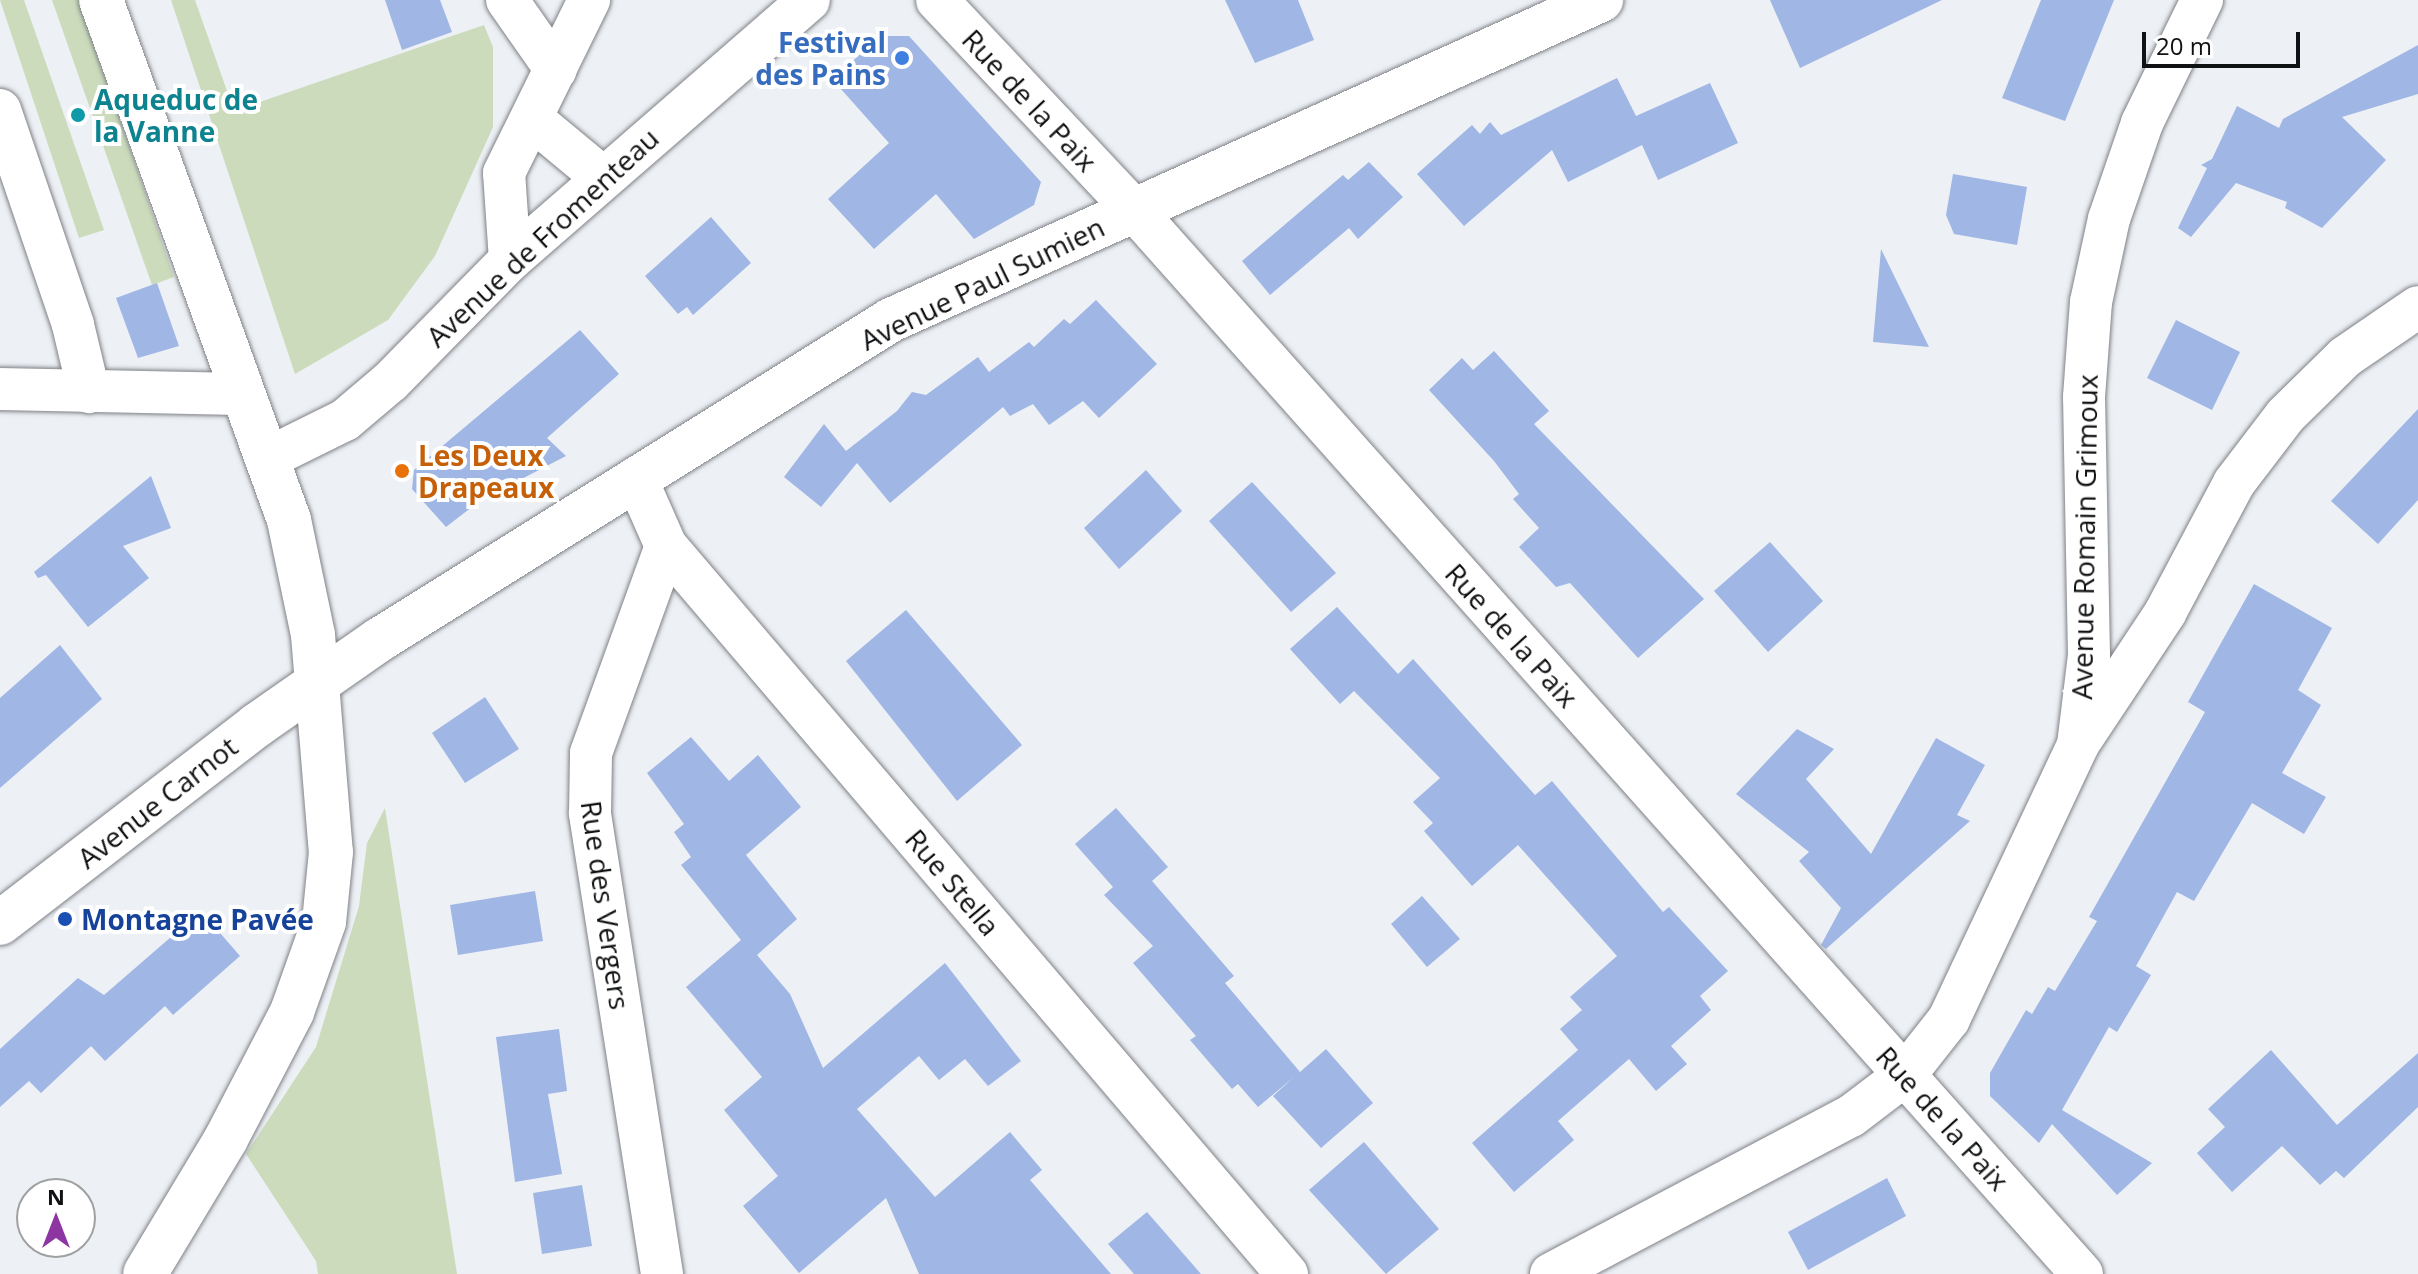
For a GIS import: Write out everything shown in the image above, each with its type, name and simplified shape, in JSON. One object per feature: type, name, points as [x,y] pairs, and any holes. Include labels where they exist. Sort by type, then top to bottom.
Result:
[{"type":"street","points":[[101,0],[289,520],[313,635],[331,852],[317,950],[226,1139],[145,1274]]},
{"type":"street","points":[[507,0],[556,70]]},
{"type":"street","points":[[510,260],[504,173],[589,0]]},
{"type":"street","name":"Avenue de Fromenteau","points":[[266,459],[345,420],[391,381],[510,260],[809,0]]},
{"type":"street","name":"Rue de la Paix","points":[[937,0],[1134,210],[2082,1274]]},
{"type":"street","name":"Avenue Paul Sumien","points":[[317,683],[636,478],[891,320],[1601,0]]},
{"type":"street","name":"Avenue Romain Grimoux","points":[[1551,1274],[1851,1116],[1905,1075],[1949,1019],[2078,745],[2089,656],[2084,397],[2091,302],[2109,219],[2142,123],[2202,0]]},
{"type":"street","points":[[0,110],[73,325],[89,392]]},
{"type":"street","points":[[532,119],[603,178]]},
{"type":"street","points":[[2078,745],[2165,613],[2234,483],[2285,416],[2345,357],[2418,307]]},
{"type":"street","points":[[0,389],[242,394]]},
{"type":"street","name":"Rue Stella","points":[[636,478],[666,546],[1287,1274]]},
{"type":"street","name":"Rue des Vergers","points":[[662,1274],[590,813],[591,753],[666,546]]},
{"type":"street","name":"Avenue Carnot","points":[[0,923],[317,683]]},
{"type":"green space","points":[[0,0],[24,0],[104,230],[79,238]]},
{"type":"green space","points":[[52,0],[79,0],[174,277],[152,285]]},
{"type":"green space","points":[[171,0],[195,0],[234,111],[484,25],[493,47],[493,127],[435,256],[388,320],[295,374]]},
{"type":"green space","points":[[385,808],[457,1274],[318,1274],[316,1261],[246,1154],[316,1047],[359,906],[367,843]]},
{"type":"building","points":[[385,0],[440,0],[452,32],[402,50]]},
{"type":"building","points":[[1225,0],[1298,0],[1314,40],[1255,63]]},
{"type":"building","points":[[1770,0],[1942,0],[1800,68]]},
{"type":"building","points":[[2041,0],[2114,0],[2065,121],[2002,98]]},
{"type":"building","points":[[881,36],[909,36],[1041,182],[1034,205],[974,239],[936,194],[874,249],[828,199],[889,143],[832,79]]},
{"type":"building","points":[[2418,45],[2418,94],[2342,117],[2386,160],[2322,228],[2285,208],[2287,202],[2236,183],[2191,237],[2178,228],[2207,168],[2201,165],[2212,159],[2237,106],[2279,128],[2283,119]]},
{"type":"building","points":[[1617,78],[1636,116],[1710,83],[1738,143],[1658,180],[1642,145],[1568,182],[1552,150],[1464,226],[1417,174],[1472,125],[1480,134],[1490,122],[1501,135]]},
{"type":"building","points":[[1369,162],[1403,197],[1358,239],[1349,228],[1270,295],[1242,261],[1343,175],[1348,180]]},
{"type":"building","points":[[1953,174],[2027,187],[2017,245],[1954,234],[1946,215]]},
{"type":"building","points":[[711,217],[751,263],[693,315],[687,307],[678,314],[645,276]]},
{"type":"building","points":[[1881,249],[1929,347],[1873,342]]},
{"type":"building","points":[[157,283],[179,346],[138,358],[116,298]]},
{"type":"building","points":[[1096,300],[1157,364],[1099,418],[1083,401],[1049,425],[1033,404],[1010,416],[1003,407],[890,503],[857,463],[821,507],[784,477],[824,424],[846,451],[897,411],[912,392],[926,395],[978,357],[989,372],[1029,342],[1034,347],[1064,319],[1070,324]]},
{"type":"building","points":[[2176,320],[2240,352],[2212,410],[2147,378]]},
{"type":"building","points":[[580,330],[619,374],[547,438],[566,456],[481,500],[446,527],[412,489],[414,470]]},
{"type":"building","points":[[1494,351],[1549,411],[1534,424],[1704,599],[1638,658],[1570,583],[1556,587],[1519,547],[1539,528],[1513,499],[1519,494],[1494,461],[1429,390],[1462,358],[1473,370]]},
{"type":"building","points":[[2418,409],[2418,500],[2378,544],[2331,501]]},
{"type":"building","points":[[1146,470],[1182,511],[1119,569],[1084,528]]},
{"type":"building","points":[[151,476],[171,528],[123,546],[149,578],[88,627],[46,575],[38,578],[34,572]]},
{"type":"building","points":[[1252,482],[1336,573],[1291,612],[1209,521]]},
{"type":"building","points":[[1770,542],[1823,601],[1768,652],[1714,591]]},
{"type":"building","points":[[2254,584],[2332,628],[2298,690],[2321,705],[2282,773],[2326,797],[2304,834],[2252,803],[2194,901],[2177,892],[2136,966],[2151,975],[2117,1032],[2109,1027],[2062,1110],[2152,1163],[2117,1195],[2052,1124],[2039,1143],[1990,1096],[1990,1073],[2026,1010],[2032,1014],[2048,987],[2055,991],[2097,921],[2089,917],[2205,712],[2188,702]]},
{"type":"building","points":[[1337,607],[1398,674],[1413,659],[1535,795],[1552,781],[1663,912],[1669,907],[1728,971],[1700,996],[1711,1010],[1671,1046],[1687,1064],[1656,1091],[1629,1059],[1558,1121],[1574,1140],[1514,1192],[1472,1143],[1578,1050],[1560,1029],[1582,1010],[1570,997],[1617,956],[1518,845],[1472,886],[1424,831],[1433,823],[1413,802],[1440,778],[1354,691],[1340,704],[1290,649]]},
{"type":"building","points":[[906,610],[1022,745],[957,801],[846,661]]},
{"type":"building","points":[[60,645],[102,699],[0,788],[0,698]]},
{"type":"building","points":[[485,697],[519,749],[465,783],[432,733]]},
{"type":"building","points":[[1797,729],[1834,749],[1806,779],[1871,854],[1936,738],[1985,765],[1957,815],[1970,821],[1826,949],[1821,945],[1841,908],[1799,861],[1809,852],[1736,794]]},
{"type":"building","points":[[691,737],[729,781],[758,755],[801,807],[746,855],[797,919],[757,955],[790,994],[823,1068],[945,963],[1021,1061],[988,1086],[965,1059],[939,1080],[919,1056],[857,1109],[935,1197],[1010,1132],[1042,1170],[1030,1180],[1111,1274],[919,1274],[886,1198],[799,1273],[743,1206],[778,1176],[724,1110],[762,1077],[686,987],[741,940],[681,865],[691,857],[674,832],[684,824],[647,773]]},
{"type":"building","points":[[1116,808],[1168,867],[1152,881],[1234,976],[1225,983],[1300,1072],[1326,1049],[1373,1103],[1321,1148],[1273,1096],[1294,1077],[1258,1107],[1238,1084],[1232,1089],[1190,1040],[1196,1036],[1133,963],[1153,946],[1104,895],[1113,887],[1075,844]]},
{"type":"building","points":[[535,891],[543,941],[458,955],[450,905]]},
{"type":"building","points":[[1422,896],[1460,939],[1427,967],[1391,924]]},
{"type":"building","points":[[201,911],[240,956],[173,1015],[165,1006],[105,1061],[91,1046],[41,1093],[29,1081],[0,1107],[0,1049],[78,978],[104,995]]},
{"type":"building","points":[[559,1029],[567,1091],[548,1094],[562,1174],[515,1182],[496,1037]]},
{"type":"building","points":[[2271,1050],[2337,1125],[2418,1053],[2418,1107],[2344,1178],[2336,1171],[2320,1185],[2282,1146],[2232,1192],[2197,1153],[2225,1127],[2208,1109]]},
{"type":"building","points":[[1364,1142],[1439,1229],[1386,1274],[1309,1190]]},
{"type":"building","points":[[1887,1178],[1906,1216],[1808,1270],[1788,1232]]},
{"type":"building","points":[[582,1185],[592,1246],[542,1254],[533,1193]]},
{"type":"building","points":[[1147,1212],[1201,1274],[1134,1274],[1108,1244]]},
{"type":"place","name":"Festival des Pains","points":[[902,58]]},
{"type":"place","name":"Aqueduc de la Vanne","points":[[78,115]]},
{"type":"place","name":"Les Deux Drapeaux","points":[[402,471]]},
{"type":"place","name":"Montagne Pavée","points":[[65,919]]}]
